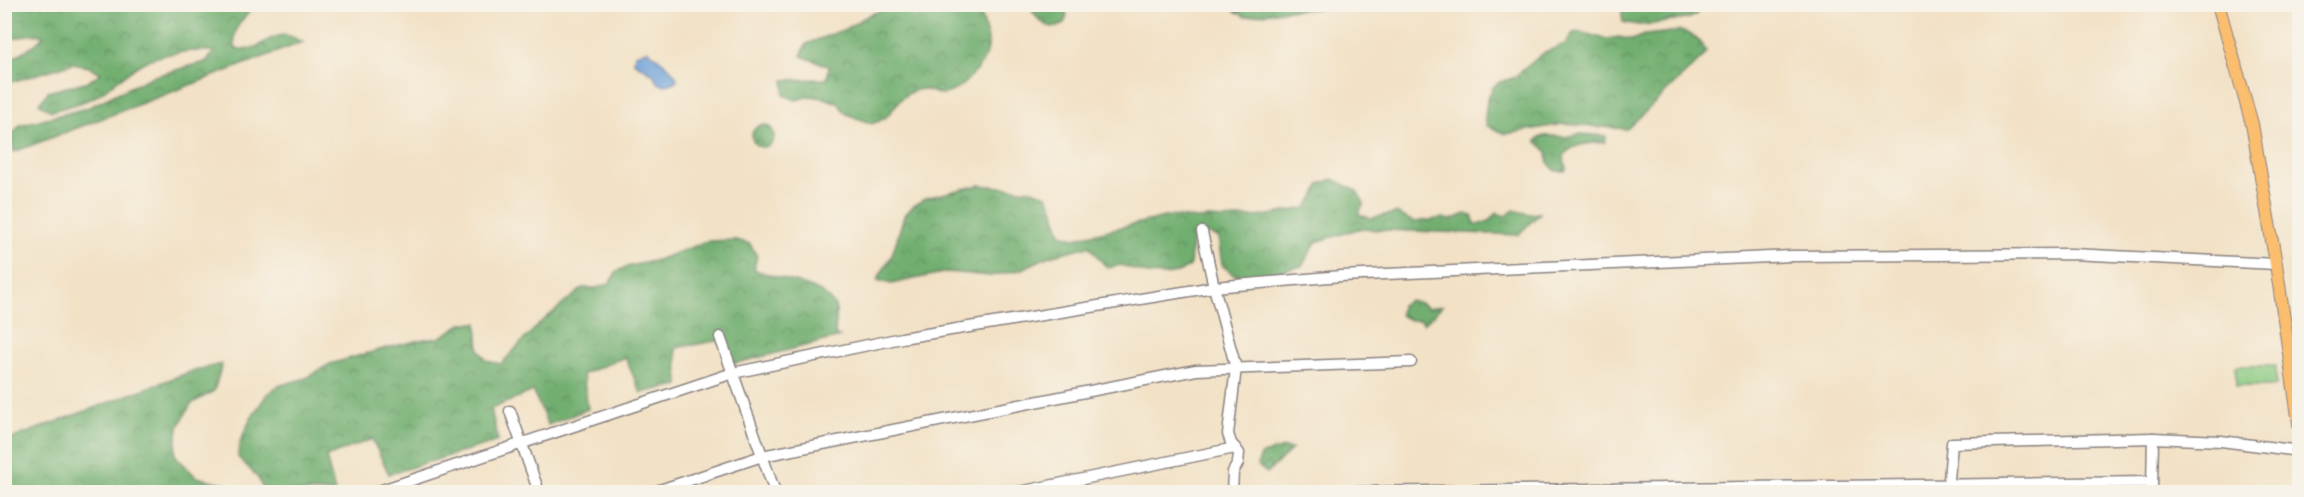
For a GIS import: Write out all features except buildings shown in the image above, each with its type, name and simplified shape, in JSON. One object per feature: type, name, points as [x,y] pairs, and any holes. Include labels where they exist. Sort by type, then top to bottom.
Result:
[{"type":"main road","points":[[2218,4],[2252,124],[2276,264],[2300,430]]},
{"type":"street","points":[[1202,232],[1236,368],[1228,434],[1239,459],[1233,472],[1232,492]]},
{"type":"street","points":[[383,491],[733,373],[902,338],[1214,286],[1395,273],[1791,256],[2072,254],[2276,264]]},
{"type":"street","points":[[720,337],[775,492]]},
{"type":"street","points":[[654,492],[762,456],[1196,370],[1411,362]]},
{"type":"street","points":[[510,411],[539,492]]},
{"type":"street","points":[[1949,489],[1952,443],[2153,438],[2222,441],[2300,451]]},
{"type":"street","points":[[1804,492],[2152,485],[2153,438]]},
{"type":"street","points":[[1018,492],[1235,448]]},
{"type":"street","points":[[1357,492],[1949,489]]},
{"type":"green space","points":[[898,4],[979,5],[987,36],[987,53],[978,68],[964,83],[949,93],[938,94],[924,90],[911,92],[903,97],[885,118],[872,124],[846,114],[838,103],[824,98],[810,96],[796,100],[784,95],[784,80],[827,79],[829,66],[801,56],[806,44]]},
{"type":"green space","points":[[1247,4],[1354,5],[1329,9],[1286,10],[1245,17],[1232,9]]},
{"type":"green space","points":[[5,5],[237,5],[249,13],[237,29],[235,48],[250,49],[272,38],[285,35],[303,42],[14,152],[11,136],[20,125],[87,108],[151,77],[205,62],[215,52],[189,51],[149,60],[96,96],[51,111],[39,103],[48,92],[89,81],[101,73],[74,63],[5,84],[5,63],[44,36],[31,34],[5,41]]},
{"type":"green space","points":[[1030,5],[1065,5],[1065,22],[1061,26],[1048,26],[1035,15]]},
{"type":"green space","points":[[1621,5],[1686,5],[1695,8],[1697,14],[1690,18],[1638,25],[1623,22]]},
{"type":"green space","points":[[1680,31],[1692,35],[1701,44],[1706,51],[1703,57],[1627,129],[1563,124],[1506,134],[1487,126],[1485,119],[1487,99],[1494,86],[1513,78],[1545,52],[1565,44],[1573,33],[1579,32],[1606,39],[1619,37],[1632,40],[1645,35]]},
{"type":"green space","points":[[763,125],[771,128],[774,136],[771,144],[763,147],[755,144],[752,136],[755,128]]},
{"type":"green space","points":[[1580,134],[1606,136],[1605,142],[1581,145],[1571,149],[1563,157],[1567,168],[1565,171],[1555,171],[1548,162],[1547,151],[1536,141],[1546,136],[1565,137]]},
{"type":"green space","points":[[1333,179],[1357,191],[1364,203],[1358,215],[1371,218],[1396,213],[1414,222],[1444,218],[1450,220],[1466,214],[1472,216],[1476,225],[1489,221],[1496,213],[1506,216],[1514,210],[1529,214],[1540,213],[1518,235],[1358,229],[1316,242],[1302,266],[1247,278],[1233,274],[1222,265],[1218,237],[1205,233],[1192,240],[1190,266],[1178,273],[1148,274],[1121,265],[1107,268],[1089,246],[1049,256],[1020,270],[991,276],[947,272],[891,284],[877,280],[892,255],[904,216],[913,206],[926,198],[979,185],[1032,190],[1047,195],[1061,234],[1075,238],[1169,216],[1224,219],[1264,216],[1306,208],[1320,184]]},
{"type":"green space","points":[[736,240],[750,244],[757,256],[754,269],[811,287],[830,299],[836,310],[835,335],[840,337],[733,364],[721,340],[676,348],[679,385],[641,393],[625,357],[583,374],[588,409],[548,425],[533,391],[491,409],[498,441],[389,474],[372,439],[326,457],[335,492],[264,492],[258,478],[238,457],[240,442],[251,418],[267,394],[278,386],[306,378],[330,364],[386,348],[439,338],[463,323],[477,323],[479,350],[487,361],[501,364],[540,323],[583,288],[596,288],[609,284],[617,271],[657,260],[708,241]]},
{"type":"green space","points":[[1410,300],[1428,308],[1442,306],[1424,324],[1421,320],[1410,320],[1400,315],[1401,305]]},
{"type":"green space","points":[[222,364],[214,391],[191,404],[178,428],[175,455],[196,477],[223,483],[230,492],[5,492],[5,441],[195,370]]},
{"type":"green space","points":[[2236,366],[2276,366],[2276,386],[2236,386]]},
{"type":"green space","points":[[1284,448],[1292,449],[1267,473],[1257,465],[1262,454]]},
{"type":"water","points":[[648,50],[669,67],[677,80],[668,84],[658,83],[653,74],[634,62],[635,54]]}]
